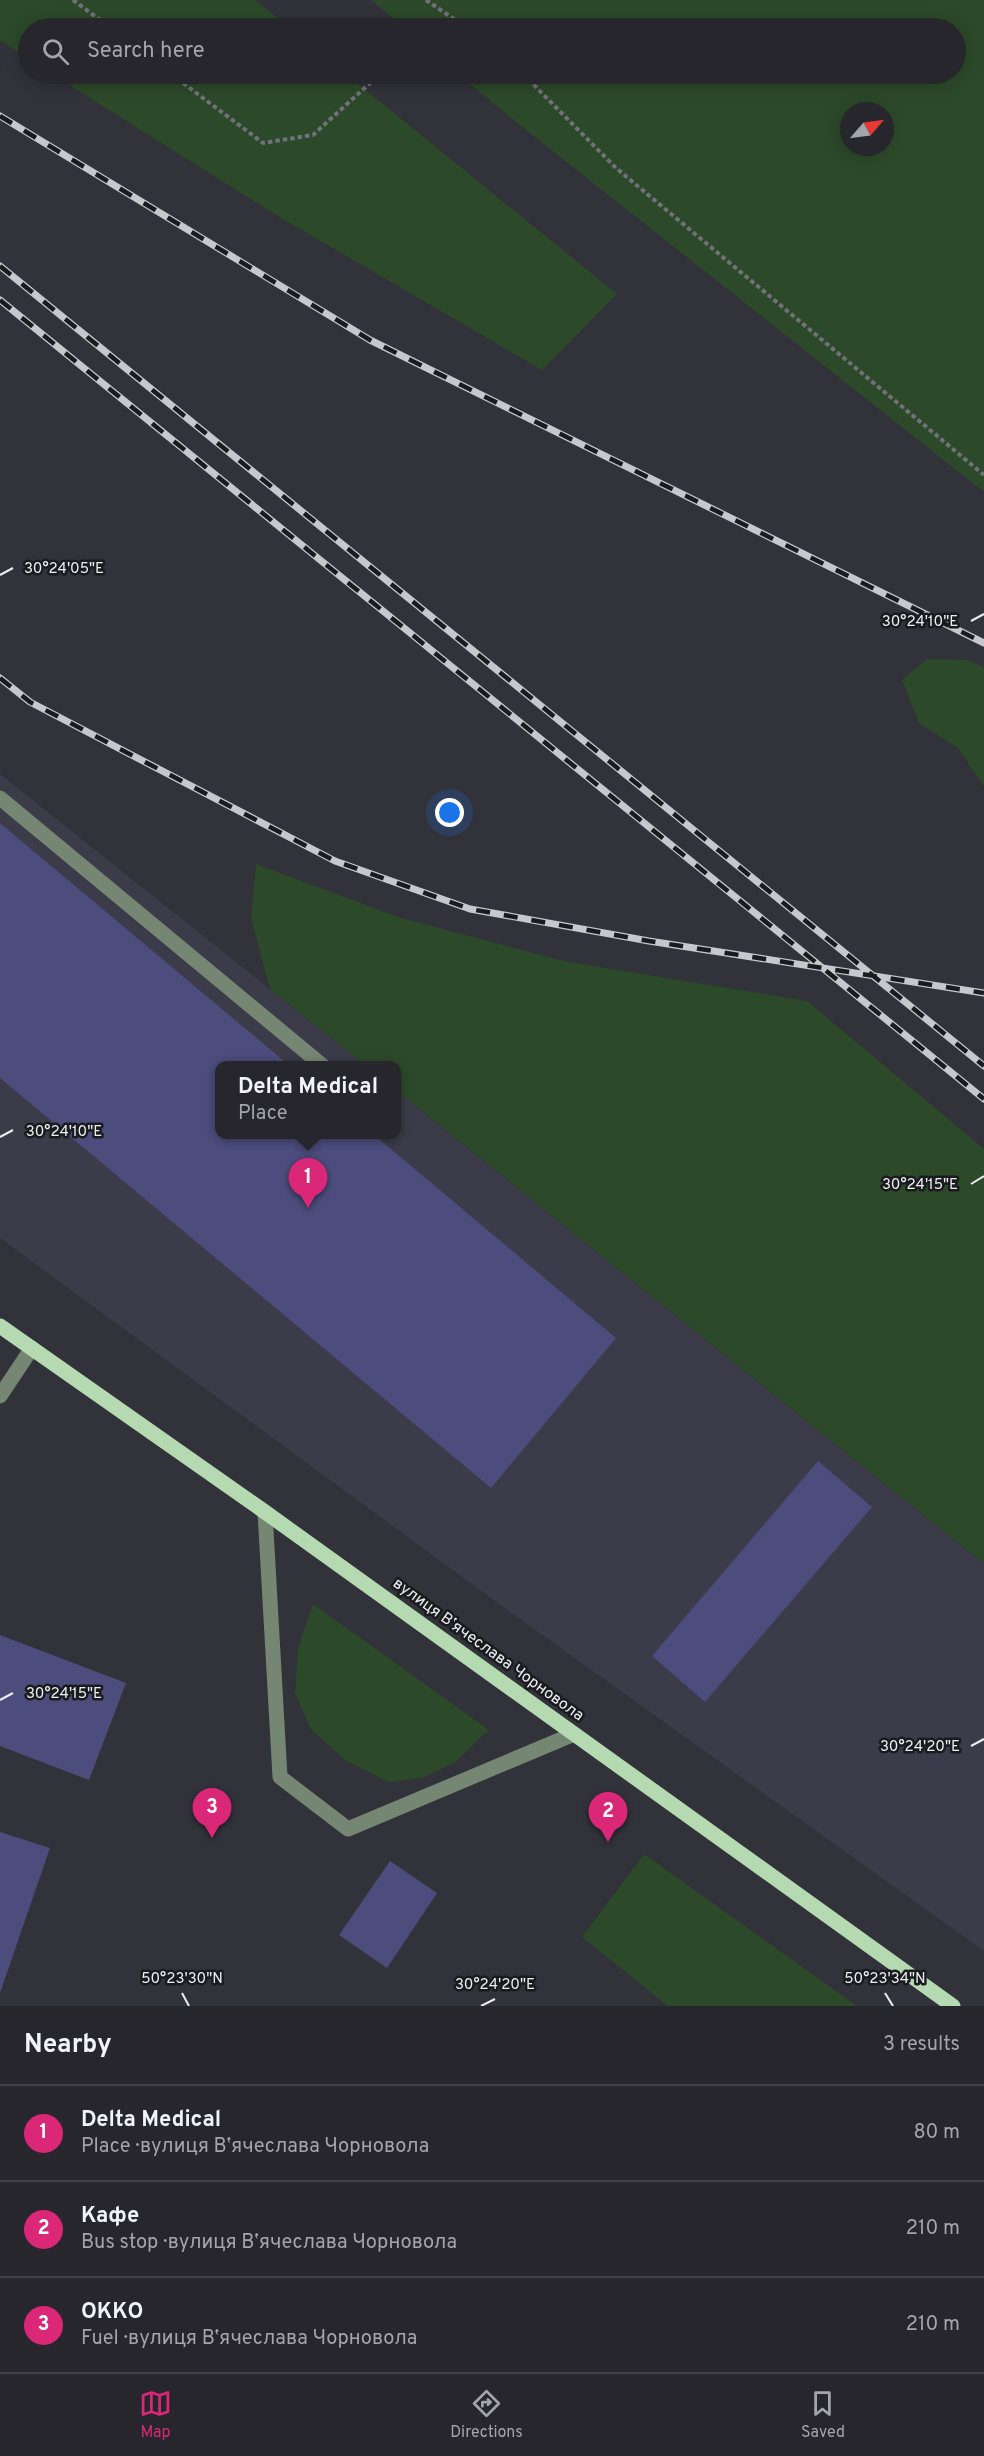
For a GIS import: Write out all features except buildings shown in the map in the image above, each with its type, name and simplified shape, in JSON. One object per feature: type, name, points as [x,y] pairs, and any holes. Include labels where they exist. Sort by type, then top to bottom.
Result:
[{"type":"main road","name":"вулиця Вʼячеслава Чорновола","points":[[0,1326],[266,1512],[953,2006]]},
{"type":"lane","points":[[0,798],[318,1061]]},
{"type":"lane","points":[[0,1396],[32,1348]]},
{"type":"lane","points":[[266,1512],[280,1776],[348,1829],[574,1734]]},
{"type":"path","points":[[74,0],[98,18]]},
{"type":"path","points":[[426,0],[452,18]]},
{"type":"path","points":[[184,84],[263,143],[313,135],[369,84]]},
{"type":"path","points":[[533,84],[616,168],[984,475]]},
{"type":"shaded area","points":[[0,774],[360,1061],[215,1061],[215,1139],[401,1139],[401,1094],[984,1564],[984,1951],[510,1612],[0,1238]]},
{"type":"green space","points":[[0,0],[255,0],[278,18],[18,18],[18,52],[0,40]]},
{"type":"green space","points":[[371,0],[984,0],[984,492],[470,84],[966,84],[966,18],[393,18]]},
{"type":"green space","points":[[68,84],[358,84],[617,294],[542,370],[276,215]]},
{"type":"green space","points":[[927,659],[968,660],[984,667],[984,787],[958,748],[919,723],[902,680]]},
{"type":"green space","points":[[256,864],[401,918],[564,961],[807,1001],[984,1149],[984,1564],[401,1094],[401,1061],[360,1061],[270,989],[251,918]]},
{"type":"green space","points":[[313,1604],[489,1730],[454,1763],[422,1778],[389,1782],[346,1761],[311,1729],[295,1694],[298,1648]]},
{"type":"green space","points":[[644,1854],[857,2006],[668,2006],[582,1937]]},
{"type":"railway","points":[[0,116],[370,340],[984,643]]},
{"type":"railway","points":[[0,266],[984,1066]]},
{"type":"railway","points":[[0,300],[984,1099]]},
{"type":"railway","points":[[0,678],[30,702],[335,861],[470,909],[649,941],[984,993]]},
{"type":"place","name":"Delta Medical","points":[[308,1208]]},
{"type":"place","name":"ОККО","points":[[212,1838]]},
{"type":"place","name":"Кафе","points":[[608,1842]]}]
